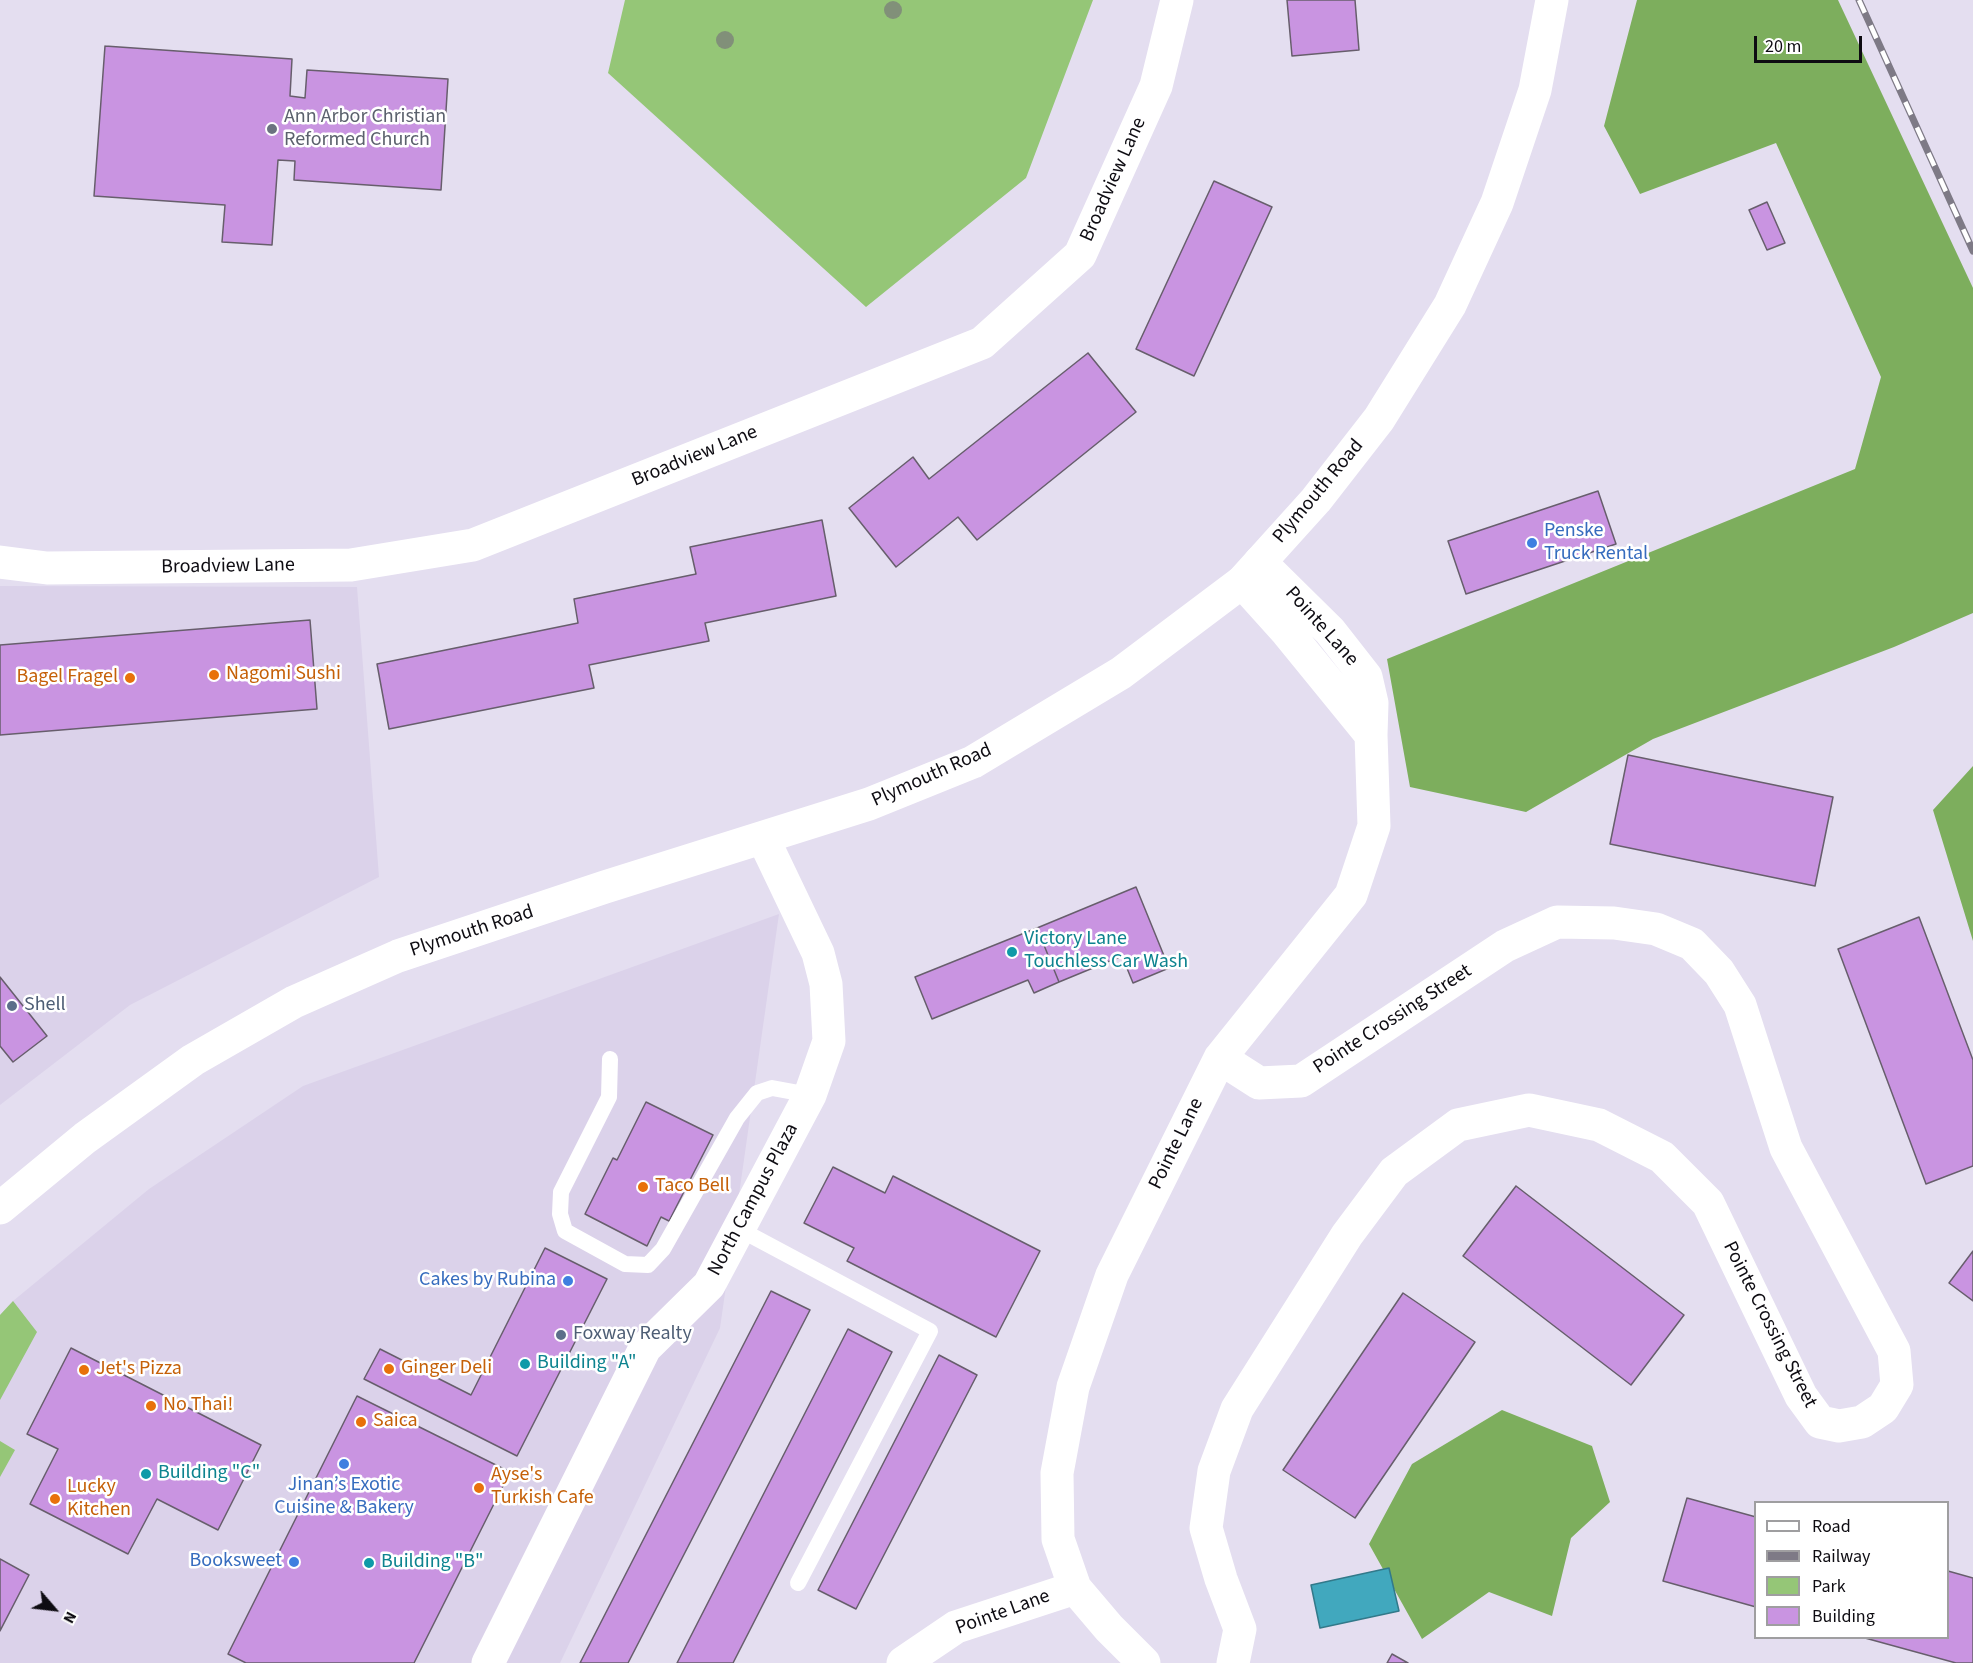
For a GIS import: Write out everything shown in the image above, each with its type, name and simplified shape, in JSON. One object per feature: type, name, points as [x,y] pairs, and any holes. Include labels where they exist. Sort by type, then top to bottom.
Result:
[{"type":"street","name":"Broadview Lane","points":[[0,562],[47,568],[351,565],[473,545],[982,343],[1080,255],[1156,86],[1177,0]]},
{"type":"street","name":"Plymouth Road","points":[[0,1208],[85,1138],[193,1060],[294,1002],[398,956],[869,804],[973,762],[1121,673],[1251,572],[1316,500],[1379,419],[1450,305],[1497,203],[1532,101],[1552,0]]},
{"type":"street","name":"Pointe Lane","points":[[1144,1663],[1109,1628],[1075,1588],[1058,1539],[1057,1473],[1073,1387],[1113,1275],[1220,1058],[1351,895],[1374,826],[1372,703],[1366,676],[1330,631],[1251,572]]},
{"type":"street","name":"North Campus Plaza","points":[[488,1663],[645,1348],[709,1285],[810,1095],[829,1041],[826,984],[818,953],[763,838]]},
{"type":"street","name":"Pointe Crossing Street","points":[[1220,1058],[1259,1083],[1301,1081],[1505,946],[1557,922],[1614,923],[1656,929],[1692,944],[1719,972],[1740,1005],[1786,1148],[1894,1351],[1897,1385],[1882,1408],[1862,1422],[1839,1426],[1820,1422],[1801,1396],[1708,1203],[1662,1157],[1599,1125],[1529,1110],[1458,1125],[1394,1172],[1347,1235],[1237,1408],[1214,1471],[1206,1528],[1239,1629],[1233,1663]]},
{"type":"street","name":"Pointe Lane","points":[[903,1663],[956,1627],[1075,1588]]},
{"type":"lane","points":[[610,1059],[609,1097],[561,1192],[560,1214],[565,1231],[625,1264],[648,1265],[663,1249],[737,1118],[757,1093],[772,1088],[810,1095]]},
{"type":"lane","points":[[739,1229],[930,1331],[798,1583]]},
{"type":"shaded area","points":[[0,586],[357,587],[379,877],[130,1005],[0,1105]]},
{"type":"shaded area","points":[[779,914],[720,1328],[560,1663],[0,1663],[0,1315],[13,1301],[149,1189],[303,1086]]},
{"type":"green space","points":[[625,0],[1093,0],[1026,178],[866,307],[608,73]]},
{"type":"green space","points":[[1637,0],[1838,0],[1973,288],[1973,613],[1894,647],[1653,739],[1526,812],[1410,787],[1387,659],[1855,469],[1881,377],[1776,143],[1640,194],[1604,126]]},
{"type":"green space","points":[[1973,766],[1973,941],[1933,810]]},
{"type":"green space","points":[[13,1301],[37,1332],[0,1400],[0,1315]]},
{"type":"green space","points":[[1502,1410],[1592,1446],[1610,1502],[1571,1538],[1552,1616],[1489,1592],[1422,1639],[1369,1544],[1412,1464]]},
{"type":"green space","points":[[0,1441],[15,1450],[0,1477]]},
{"type":"water","points":[[1389,1568],[1399,1611],[1320,1628],[1311,1585]]},
{"type":"building","points":[[1287,0],[1355,0],[1359,50],[1292,56]]},
{"type":"building","name":"Ann Arbor Christian Reformed Church","points":[[105,46],[292,59],[290,96],[305,98],[307,70],[448,79],[441,190],[294,180],[295,161],[278,160],[272,245],[222,242],[225,205],[94,196]]},
{"type":"building","points":[[1214,181],[1272,207],[1194,376],[1136,349]]},
{"type":"building","points":[[1767,202],[1785,243],[1767,250],[1749,210]]},
{"type":"building","points":[[1088,353],[1136,412],[977,540],[958,517],[896,567],[849,508],[913,457],[929,479]]},
{"type":"building","name":"Penske Truck Rental","points":[[1598,491],[1616,544],[1466,594],[1448,541]]},
{"type":"building","points":[[822,520],[836,596],[705,623],[709,641],[589,665],[594,688],[389,729],[377,664],[578,623],[574,599],[696,574],[690,547]]},
{"type":"building","points":[[310,620],[317,709],[0,735],[0,645]]},
{"type":"building","points":[[1628,755],[1833,797],[1815,886],[1610,844]]},
{"type":"building","points":[[1136,887],[1169,968],[1133,983],[1122,956],[1059,982],[1037,928]]},
{"type":"building","points":[[1919,917],[1973,1060],[1973,1166],[1926,1184],[1838,949]]},
{"type":"building","name":"Victory Lane Touchless Car Wash","points":[[1037,928],[1059,982],[1034,993],[1028,980],[932,1019],[915,977]]},
{"type":"building","name":"Shell","points":[[0,977],[47,1036],[13,1062],[0,1046]]},
{"type":"building","name":"Taco Bell","points":[[646,1102],[713,1135],[669,1221],[661,1217],[647,1246],[585,1214],[613,1158],[617,1160]]},
{"type":"building","points":[[833,1167],[885,1193],[893,1176],[1040,1251],[996,1337],[847,1261],[854,1248],[804,1223]]},
{"type":"building","points":[[1516,1186],[1684,1315],[1631,1385],[1463,1256]]},
{"type":"building","name":"Building \"A\"","points":[[545,1248],[607,1279],[517,1456],[364,1379],[380,1349],[471,1395]]},
{"type":"building","points":[[1973,1251],[1973,1301],[1949,1283]]},
{"type":"building","points":[[771,1291],[810,1310],[628,1663],[580,1663]]},
{"type":"building","points":[[1403,1293],[1475,1342],[1355,1518],[1283,1470]]},
{"type":"building","points":[[848,1329],[892,1352],[733,1663],[677,1663]]},
{"type":"building","name":"Building \"C\"","points":[[71,1348],[261,1445],[218,1530],[157,1499],[128,1554],[30,1504],[58,1449],[27,1434]]},
{"type":"building","points":[[939,1355],[977,1375],[856,1609],[818,1590]]},
{"type":"building","name":"Building \"B\"","points":[[357,1396],[510,1472],[414,1663],[246,1663],[228,1654]]},
{"type":"building","points":[[1687,1498],[1754,1516],[1754,1606],[1663,1581]]},
{"type":"building","points":[[0,1559],[29,1575],[0,1631]]},
{"type":"building","points":[[1949,1571],[1973,1578],[1973,1663],[1956,1663],[1869,1639],[1949,1639]]},
{"type":"building","points":[[1392,1654],[1408,1663],[1387,1663]]},
{"type":"railway","points":[[1859,0],[1973,251]]},
{"type":"place","name":"Ann Arbor Christian Reformed Church","points":[[272,129]]},
{"type":"place","name":"Penske Truck Rental","points":[[1532,543]]},
{"type":"place","name":"Nagomi Sushi","points":[[214,675]]},
{"type":"place","name":"Bagel Fragel","points":[[130,678]]},
{"type":"place","name":"Victory Lane Touchless Car Wash","points":[[1012,952]]},
{"type":"place","name":"Shell","points":[[12,1006]]},
{"type":"place","name":"Taco Bell","points":[[643,1187]]},
{"type":"place","name":"Cakes by Rubina","points":[[568,1281]]},
{"type":"place","name":"Foxway Realty","points":[[561,1335]]},
{"type":"place","name":"Building \"A\"","points":[[525,1364]]},
{"type":"place","name":"Ginger Deli","points":[[389,1369]]},
{"type":"place","name":"Jet's Pizza","points":[[84,1370]]},
{"type":"place","name":"No Thai!","points":[[151,1406]]},
{"type":"place","name":"Saica","points":[[361,1422]]},
{"type":"place","name":"Jinan’s Exotic Cuisine & Bakery","points":[[344,1464]]},
{"type":"place","name":"Building \"C\"","points":[[146,1474]]},
{"type":"place","name":"Ayse's Turkish Cafe","points":[[479,1488]]},
{"type":"place","name":"Lucky Kitchen","points":[[55,1499]]},
{"type":"place","name":"Booksweet","points":[[294,1562]]},
{"type":"place","name":"Building \"B\"","points":[[369,1563]]}]
